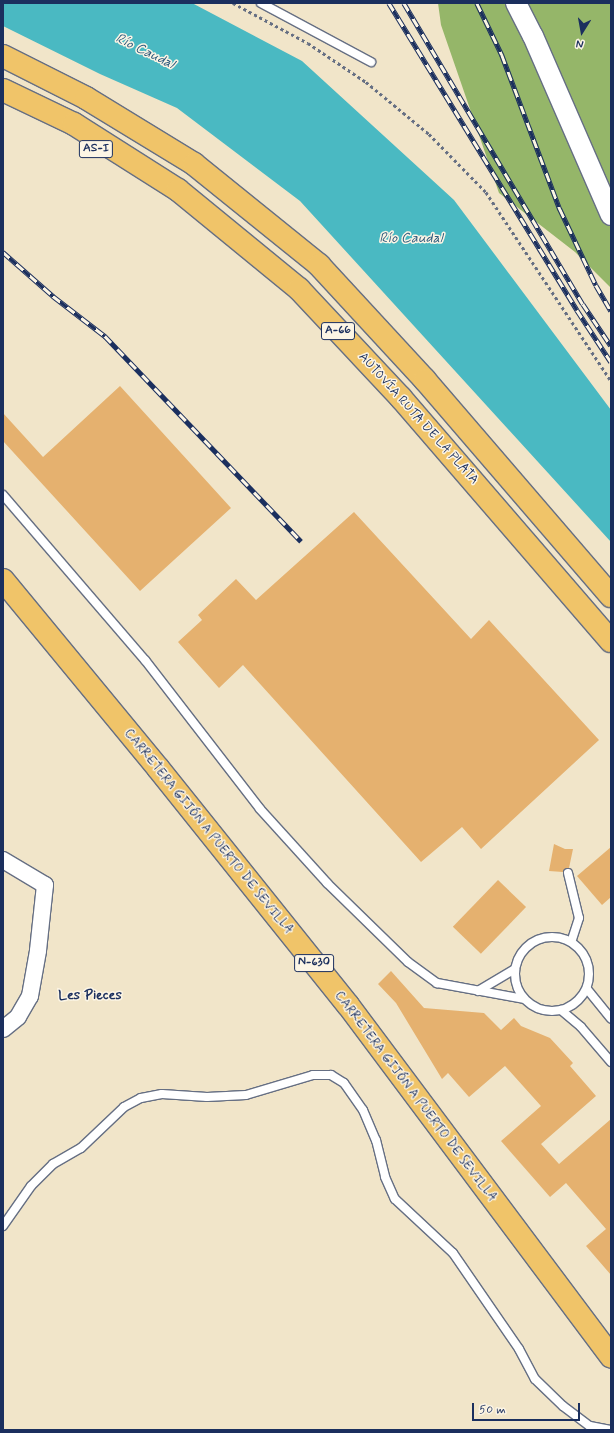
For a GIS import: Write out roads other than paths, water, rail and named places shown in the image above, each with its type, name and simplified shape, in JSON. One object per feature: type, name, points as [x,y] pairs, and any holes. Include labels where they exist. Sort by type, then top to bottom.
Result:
[{"type":"highway","name":"A-66","points":[[4,56],[86,98],[194,164],[319,265],[425,380],[611,596]]},
{"type":"highway","name":"AUTOVÍA RUTA DE LA PLATA","points":[[7,98],[74,124],[178,190],[299,289],[401,398],[611,641]]},
{"type":"highway","name":"CARRETERA GIJÓN A PUERTO DE SEVILLA","points":[[3,580],[158,768],[348,1005],[611,1356]]},
{"type":"street","points":[[516,3],[533,36],[611,215]]},
{"type":"street","points":[[3,860],[45,885],[38,951],[30,996],[18,1017],[3,1029]]},
{"type":"lane","points":[[261,3],[371,62]]},
{"type":"lane","points":[[3,496],[144,660],[260,809],[327,883],[408,962],[437,983],[524,999]]},
{"type":"lane","points":[[568,873],[579,918],[571,942]]},
{"type":"lane","points":[[558,937],[571,942],[582,952],[589,965],[589,980],[587,989],[575,1004],[561,1010],[546,1011],[533,1006],[524,999],[516,983],[515,968],[520,955],[530,944],[543,938],[558,937]]},
{"type":"lane","points":[[478,991],[515,968]]},
{"type":"lane","points":[[587,989],[611,1019]]},
{"type":"lane","points":[[561,1010],[581,1027],[611,1062]]},
{"type":"lane","points":[[3,1226],[30,1186],[53,1164],[82,1148],[124,1107],[141,1098],[162,1094],[207,1097],[246,1095],[313,1075],[331,1075],[344,1083],[363,1110],[376,1140],[385,1177],[395,1199],[453,1254],[519,1349],[535,1379],[563,1406],[590,1426],[611,1430]]},
{"type":"water","name":"Río Caudal","points":[[3,3],[192,3],[302,61],[454,200],[611,410],[611,542],[300,201],[177,108],[100,74],[3,26]]},
{"type":"railway","points":[[389,3],[577,310],[611,362]]},
{"type":"railway","points":[[404,3],[583,304],[611,346]]},
{"type":"railway","points":[[477,3],[502,55],[560,209],[596,285],[611,311]]},
{"type":"railway","points":[[3,252],[53,296],[105,336],[301,541]]},
{"type":"district","name":"Les Pieces","points":[[90,995]]}]
